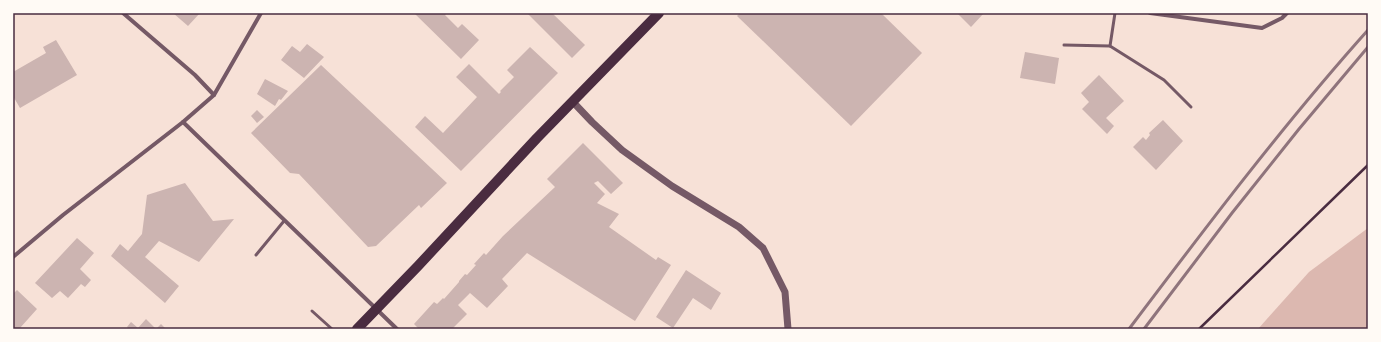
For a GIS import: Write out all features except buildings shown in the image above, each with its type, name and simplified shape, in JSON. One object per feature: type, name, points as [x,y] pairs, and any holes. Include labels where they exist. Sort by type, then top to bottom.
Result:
[{"type":"main road","points":[[356,329],[377,309],[537,138],[659,13]]},
{"type":"street","points":[[122,13],[195,75],[214,95]]},
{"type":"street","points":[[13,257],[63,215],[183,122],[214,95],[261,13]]},
{"type":"street","points":[[1150,13],[1262,28],[1282,18],[1287,13]]},
{"type":"street","points":[[573,102],[622,150],[672,186],[739,227],[763,248],[785,292],[788,329]]},
{"type":"street","points":[[183,122],[397,329]]},
{"type":"lane","points":[[1110,46],[1115,13]]},
{"type":"lane","points":[[1064,45],[1110,46],[1164,80],[1191,107]]},
{"type":"lane","points":[[256,255],[284,220]]},
{"type":"lane","points":[[312,311],[332,329]]},
{"type":"path","points":[[1199,329],[1368,165]]},
{"type":"shaded area","points":[[1368,228],[1368,329],[1258,329],[1309,272]]},
{"type":"railway","points":[[1129,329],[1275,139],[1368,30]]},
{"type":"railway","points":[[1144,329],[1232,213],[1299,129],[1368,47]]}]
